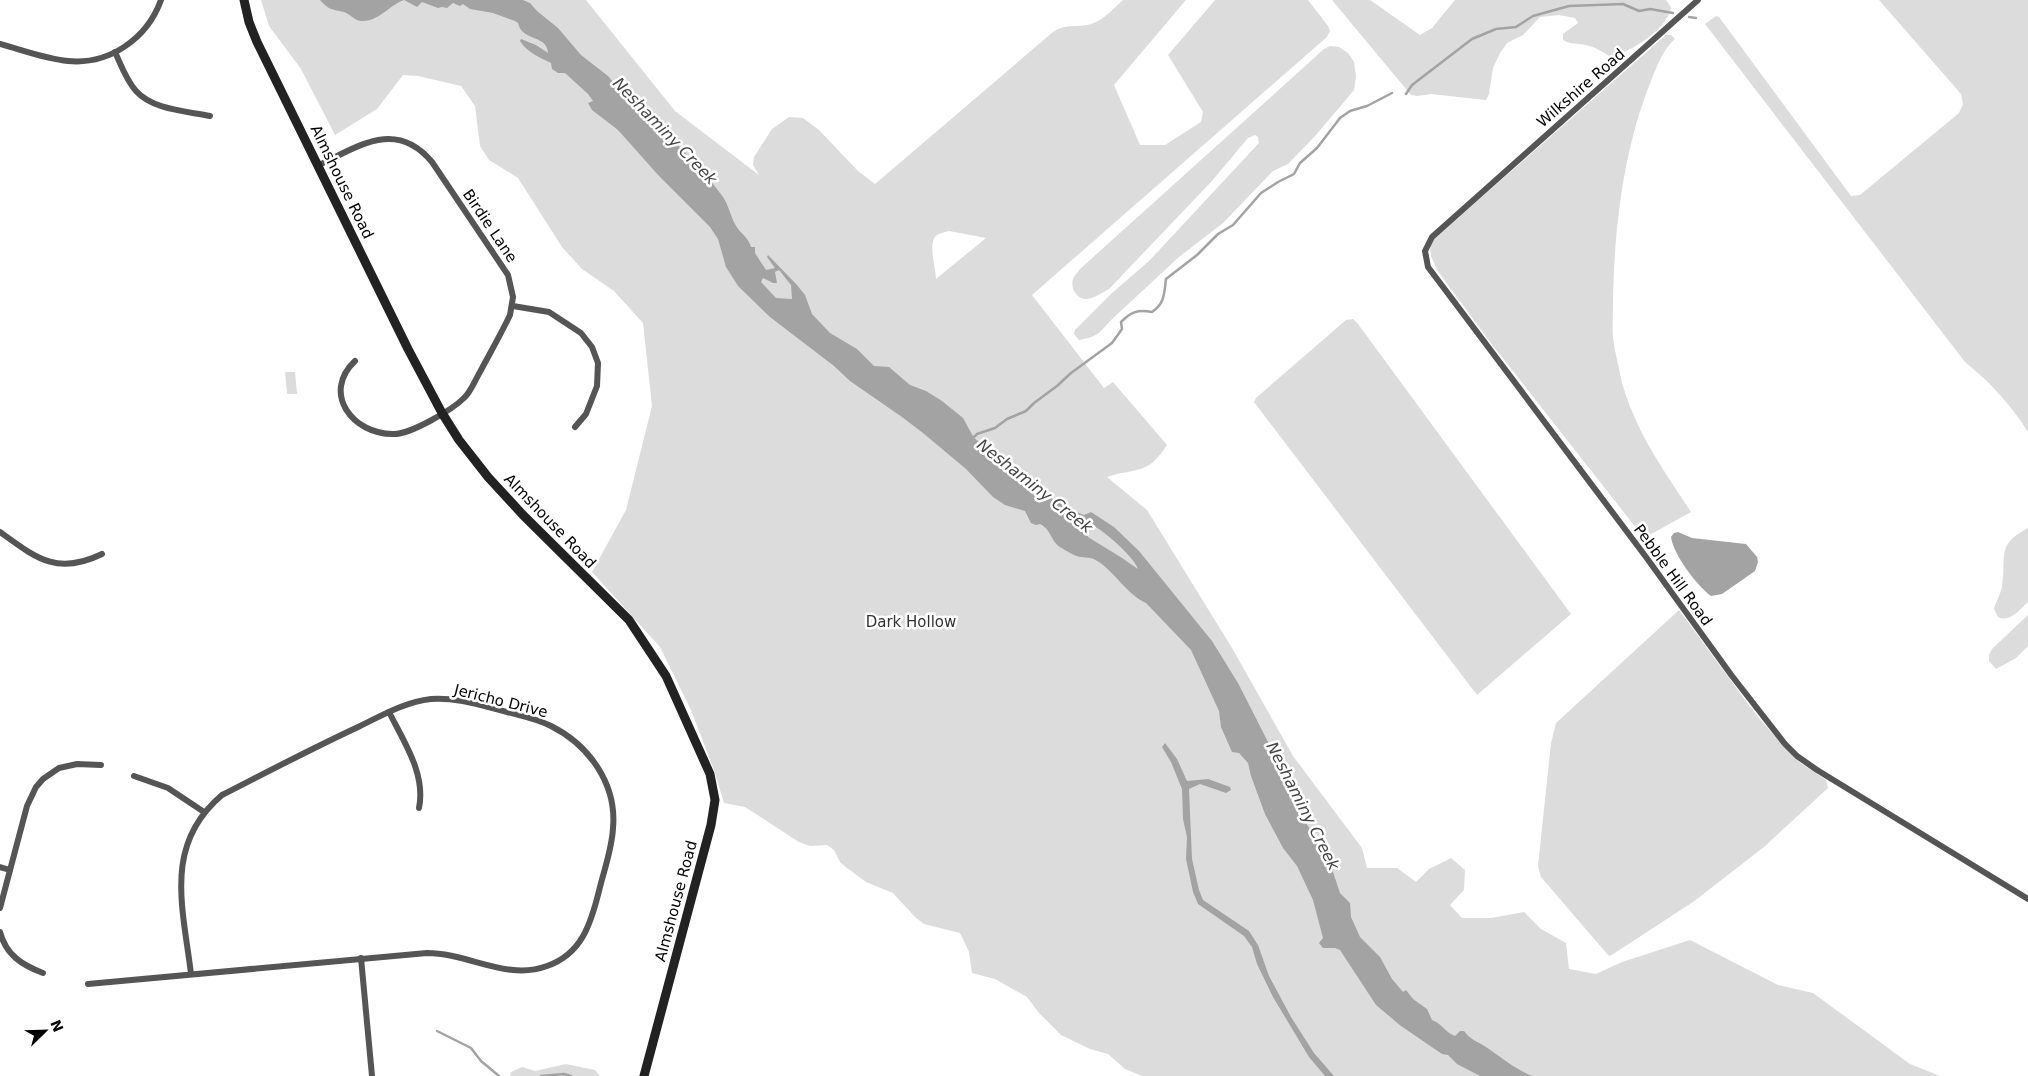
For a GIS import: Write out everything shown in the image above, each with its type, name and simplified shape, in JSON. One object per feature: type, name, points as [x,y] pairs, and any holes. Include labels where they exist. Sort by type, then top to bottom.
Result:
[{"type":"main road","name":"Almshouse Road","points":[[244,0],[249,22],[257,42],[408,349],[442,413],[459,440],[488,477],[537,529],[618,608],[638,633],[674,691],[710,774],[715,800],[711,825],[644,1076]]},
{"type":"street","points":[[0,44],[50,59],[89,61],[115,52],[132,42],[142,33],[153,18],[161,0]]},
{"type":"street","name":"Wilkshire Road","points":[[1480,193],[1698,0]]},
{"type":"street","points":[[115,52],[129,82],[141,96],[161,106],[210,116]]},
{"type":"street","name":"Birdie Lane","points":[[318,165],[378,139],[401,140],[422,151],[432,162],[505,270],[512,291],[513,306]]},
{"type":"street","name":"Pebble Hill Road","points":[[1480,193],[1428,242],[1425,256],[1430,271],[1646,557],[1768,723],[1785,744],[1806,763],[2028,899]]},
{"type":"street","points":[[354,361],[342,376],[340,392],[344,405],[349,413],[364,427],[383,434],[398,434],[418,427],[467,395],[509,318],[513,306],[538,308],[549,312],[581,333],[592,347],[598,363],[597,386],[586,414],[574,427]]},
{"type":"street","points":[[0,532],[31,555],[48,562],[76,564],[86,562],[102,554]]},
{"type":"street","name":"Jericho Drive","points":[[88,984],[408,953],[441,953],[519,971],[539,969],[554,964],[573,950],[582,940],[589,925],[611,844],[613,829],[612,801],[602,774],[585,750],[574,741],[550,726],[525,717],[453,700],[434,699],[420,701],[389,712],[222,795],[204,812],[191,832],[186,846],[181,876],[183,915],[191,974]]},
{"type":"street","points":[[389,712],[419,779],[422,797],[419,808]]},
{"type":"street","points":[[0,908],[27,806],[36,787],[50,772],[67,765],[101,765]]},
{"type":"street","points":[[134,776],[168,788],[204,812]]},
{"type":"street","points":[[0,867],[10,870]]},
{"type":"street","points":[[0,932],[6,948],[16,960],[28,968],[42,973]]},
{"type":"street","points":[[361,958],[372,1076]]},
{"type":"green space","name":"Dark Hollow","points":[[261,0],[586,0],[675,111],[759,175],[753,165],[754,157],[772,129],[789,117],[803,118],[819,130],[858,171],[875,184],[1053,32],[1058,29],[1096,22],[1123,0],[1186,0],[1114,85],[1140,145],[1165,145],[1201,122],[1203,112],[1168,55],[1215,0],[1308,0],[1328,26],[1330,31],[1327,37],[1032,295],[1104,388],[1113,382],[1167,445],[1160,455],[1147,466],[1107,477],[1147,510],[1232,648],[1293,756],[1362,848],[1367,868],[1397,868],[1416,882],[1429,869],[1451,858],[1465,870],[1464,890],[1450,905],[1462,918],[1491,918],[1524,912],[1541,929],[1566,943],[1569,969],[1596,974],[1622,962],[1690,940],[1778,985],[1813,993],[1910,1064],[1940,1076],[1142,1076],[1125,1069],[1108,1054],[1090,1049],[1061,1035],[1039,1013],[1027,997],[995,979],[972,973],[969,952],[960,933],[924,924],[893,893],[866,882],[847,868],[840,862],[834,850],[827,845],[810,846],[799,842],[745,807],[724,803],[714,770],[691,710],[660,647],[592,572],[626,510],[652,406],[643,323],[614,291],[582,269],[562,247],[518,178],[489,160],[480,146],[475,106],[461,86],[418,76],[403,75],[377,109],[335,135],[301,69],[269,26]],"holes":[[[949,231],[986,238],[936,279],[932,249],[934,238],[937,235]]]},
{"type":"green space","points":[[1332,0],[1370,0],[1420,35],[1432,28],[1455,0],[1666,0],[1671,7],[1663,23],[1648,38],[1629,50],[1611,57],[1593,47],[1569,43],[1563,40],[1563,34],[1578,23],[1575,18],[1559,15],[1540,17],[1523,35],[1507,43],[1500,53],[1493,68],[1489,94],[1486,100],[1431,94],[1411,95]]},
{"type":"green space","points":[[1879,0],[2028,0],[2028,432],[2000,394],[1965,362],[1705,24],[1716,16],[1719,17],[1851,196],[1860,195],[1959,113],[1963,104],[1961,94]]},
{"type":"green space","points":[[1666,35],[1671,35],[1675,39],[1661,58],[1651,81],[1641,107],[1627,162],[1615,248],[1613,334],[1622,383],[1635,419],[1661,466],[1691,512],[1644,538],[1490,342],[1437,270],[1431,256],[1430,245],[1433,240]]},
{"type":"green space","points":[[1330,46],[1339,47],[1348,53],[1354,62],[1356,77],[1354,90],[1316,135],[1288,164],[1273,171],[1223,223],[1179,257],[1100,332],[1089,338],[1079,340],[1074,334],[1075,330],[1112,293],[1149,261],[1259,143],[1258,137],[1255,135],[1248,138],[1211,182],[1109,289],[1087,299],[1080,298],[1075,293],[1072,282],[1080,269],[1324,49]]},
{"type":"green space","points":[[1353,319],[1571,614],[1477,695],[1254,402],[1256,398],[1346,320]]},
{"type":"green space","points":[[285,372],[295,372],[297,394],[287,394]]},
{"type":"green space","points":[[2028,528],[2028,602],[2010,617],[1998,617],[1994,609],[2001,589],[2004,553],[2011,540]]},
{"type":"green space","points":[[1679,610],[1754,712],[1799,762],[1826,780],[1828,788],[1764,847],[1693,902],[1610,956],[1541,877],[1538,866],[1551,743],[1556,723]]},
{"type":"green space","points":[[2028,615],[2028,646],[2016,658],[1996,669],[1989,661],[1992,649]]},
{"type":"green space","points":[[566,1064],[595,1070],[600,1076],[510,1076],[511,1072],[522,1067],[535,1071]]},
{"type":"shaded area","points":[[320,0],[404,0],[373,19],[362,21],[344,12],[330,9]]},
{"type":"shaded area","points":[[404,0],[523,0],[530,3],[558,28],[581,55],[608,76],[623,94],[666,132],[707,176],[725,200],[737,227],[748,240],[751,247],[755,247],[755,253],[766,270],[775,268],[767,257],[768,255],[805,295],[812,314],[830,333],[857,349],[874,366],[889,367],[910,385],[926,391],[942,401],[963,418],[974,438],[992,452],[1002,456],[1024,478],[1048,496],[1084,515],[1091,512],[1114,527],[1139,551],[1212,641],[1238,683],[1269,744],[1280,773],[1301,817],[1325,848],[1340,893],[1350,903],[1351,917],[1360,937],[1380,957],[1392,979],[1403,992],[1406,990],[1413,999],[1427,1009],[1432,1020],[1455,1036],[1460,1031],[1464,1031],[1515,1067],[1532,1076],[1480,1076],[1457,1064],[1448,1055],[1442,1054],[1401,1026],[1376,1005],[1340,950],[1323,948],[1319,943],[1323,938],[1313,900],[1297,866],[1283,848],[1265,814],[1248,763],[1239,753],[1232,752],[1221,727],[1219,711],[1191,650],[1146,603],[1127,589],[1099,562],[1092,558],[1075,555],[1060,547],[1044,526],[1031,523],[1025,511],[1005,505],[993,497],[966,469],[923,433],[850,381],[834,366],[770,317],[738,286],[726,267],[718,239],[710,227],[659,176],[618,130],[592,110],[588,103],[593,101],[588,94],[565,73],[558,73],[552,69],[551,63],[538,57],[520,41],[521,39],[536,45],[548,53],[547,47],[543,43],[524,33],[515,21],[493,13],[470,9],[463,4],[460,6],[453,3],[447,8],[438,8],[422,2],[417,7]],"holes":[[[779,270],[791,285],[792,299],[776,298],[761,282],[763,278],[777,283],[775,272]],[[1089,524],[1117,544],[1131,558],[1138,569],[1088,537],[1086,525]]]},
{"type":"shaded area","points":[[1678,532],[1692,538],[1746,544],[1757,557],[1758,562],[1755,571],[1722,594],[1711,596],[1693,577],[1676,552],[1671,537],[1674,533]]},
{"type":"shaded area","points":[[1165,743],[1177,759],[1187,781],[1208,779],[1230,787],[1231,790],[1226,793],[1200,784],[1189,789],[1192,859],[1199,890],[1203,900],[1249,931],[1258,945],[1269,976],[1291,1017],[1314,1053],[1334,1076],[1325,1076],[1309,1057],[1273,997],[1257,964],[1252,947],[1244,936],[1198,904],[1193,892],[1186,859],[1187,837],[1183,819],[1182,789],[1171,762],[1162,747]]},
{"type":"waterway","points":[[1406,94],[1412,85],[1472,39],[1496,29],[1516,27],[1533,16],[1569,6],[1623,4],[1639,11],[1650,9],[1673,13]]},
{"type":"waterway","points":[[1689,17],[1696,18]]},
{"type":"waterway","name":"Neshaminy Creek","points":[[972,439],[977,434],[995,428],[1007,419],[1026,411],[1071,373],[1112,343],[1122,329],[1121,322],[1128,316],[1135,312],[1152,312],[1156,309],[1163,298],[1166,279],[1197,255],[1218,234],[1233,225],[1261,193],[1294,174],[1300,163],[1317,148],[1340,118],[1350,111],[1367,106],[1392,93]]},
{"type":"waterway","points":[[437,1031],[471,1048],[481,1061],[499,1076]]},
{"type":"waterway","points":[[541,1076],[564,1074],[571,1076]]}]
